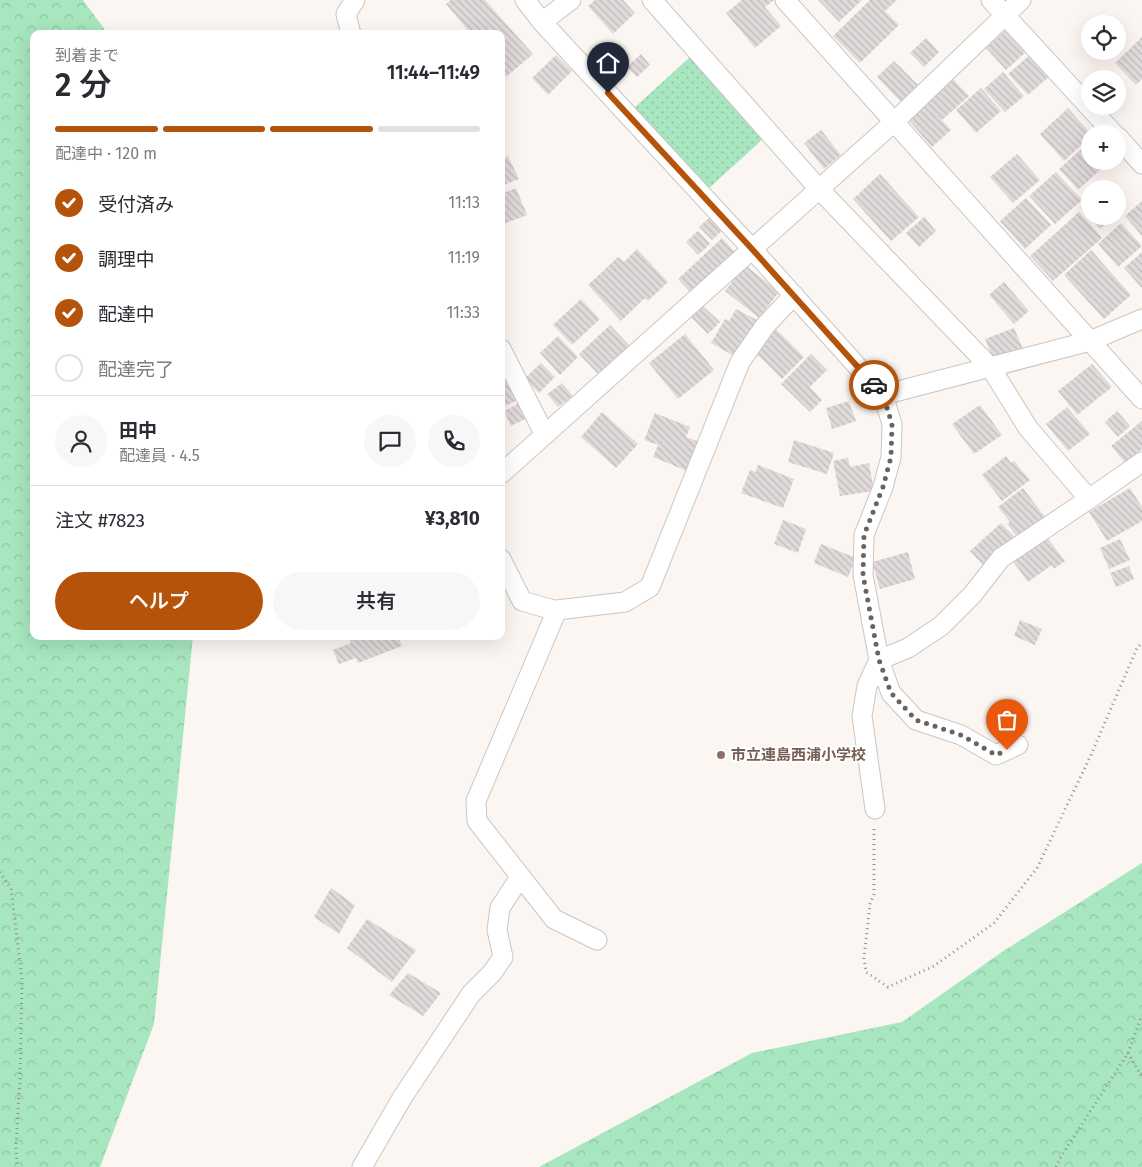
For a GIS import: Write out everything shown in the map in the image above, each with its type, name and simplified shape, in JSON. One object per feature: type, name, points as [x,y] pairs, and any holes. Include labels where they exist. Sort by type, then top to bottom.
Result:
[{"type":"street","points":[[350,30],[346,14],[355,0]]},
{"type":"street","points":[[525,0],[542,22],[752,249],[883,395],[892,424],[891,457],[883,487],[864,535],[863,575],[879,660],[891,693],[916,720],[961,735],[996,755],[1018,745]]},
{"type":"street","points":[[542,22],[571,0]]},
{"type":"street","points":[[652,0],[820,188],[991,368],[1028,428],[1089,499]]},
{"type":"street","points":[[785,0],[1142,399]]},
{"type":"street","points":[[991,0],[1106,125]]},
{"type":"street","points":[[505,470],[894,122],[1020,0]]},
{"type":"street","points":[[1126,147],[1142,164]]},
{"type":"street","points":[[505,568],[522,601],[557,611],[624,602],[650,587],[740,362],[765,326],[794,296]]},
{"type":"street","points":[[883,395],[1090,341],[1142,320]]},
{"type":"street","points":[[505,357],[545,435]]},
{"type":"street","points":[[874,809],[862,716],[867,686],[879,660],[908,648],[941,626],[972,594],[1001,558],[1142,462]]},
{"type":"street","points":[[557,611],[476,801],[477,821],[554,919],[597,940]]},
{"type":"street","points":[[362,1167],[402,1098],[471,994],[492,973],[502,957],[497,930],[500,908],[520,877]]},
{"type":"path","points":[[874,809],[874,894],[870,904],[864,958],[866,972],[888,988],[934,966],[994,923],[1037,868],[1091,755],[1137,648],[1142,643]]},
{"type":"path","points":[[0,872],[11,889],[22,979],[20,1079],[16,1145],[17,1167]]},
{"type":"path","points":[[1056,1167],[1062,1154],[1128,1053],[1142,1015]]},
{"type":"path","points":[[1128,1053],[1142,1077]]},
{"type":"green space","points":[[0,0],[83,0],[105,30],[30,30],[30,640],[193,640],[154,1024],[100,1167],[0,1167]]},
{"type":"green space","points":[[690,57],[764,138],[707,190],[633,109]]},
{"type":"green space","points":[[1142,863],[1142,1167],[539,1167],[752,1053],[902,1022],[1002,952]]},
{"type":"building","points":[[451,0],[485,0],[533,54],[506,77],[505,30],[468,30],[446,4]]},
{"type":"building","points":[[595,0],[623,0],[635,13],[613,34],[588,6]]},
{"type":"building","points":[[742,0],[774,0],[765,7],[781,26],[755,48],[726,13]]},
{"type":"building","points":[[818,0],[862,0],[839,22]]},
{"type":"building","points":[[870,0],[897,0],[885,11],[899,25],[860,63],[833,36]]},
{"type":"building","points":[[1007,29],[1027,51],[1006,70],[986,48]]},
{"type":"building","points":[[1142,37],[1142,79],[1136,85],[1126,75],[1126,70],[1122,70],[1115,63],[1118,60],[1126,60],[1126,52]]},
{"type":"building","points":[[926,38],[939,52],[924,67],[910,53]]},
{"type":"building","points":[[1032,53],[1051,75],[1028,95],[1008,74]]},
{"type":"building","points":[[641,54],[650,65],[637,77],[627,67]]},
{"type":"building","points":[[556,55],[572,71],[548,95],[532,78]]},
{"type":"building","points":[[894,61],[919,86],[902,103],[877,77]]},
{"type":"building","points":[[1003,72],[1024,96],[1005,112],[984,89]]},
{"type":"building","points":[[951,77],[969,96],[942,120],[951,130],[932,147],[906,117]]},
{"type":"building","points":[[981,88],[1001,111],[976,133],[956,110]]},
{"type":"building","points":[[1068,108],[1083,125],[1081,125],[1081,145],[1064,161],[1040,134]]},
{"type":"building","points":[[821,130],[841,155],[824,169],[804,143]]},
{"type":"building","points":[[1081,149],[1081,170],[1100,170],[1089,180],[1081,180],[1081,187],[1078,190],[1059,169]]},
{"type":"building","points":[[1017,154],[1040,180],[1013,203],[990,177]]},
{"type":"building","points":[[508,156],[519,179],[505,185],[505,157]]},
{"type":"building","points":[[1056,172],[1081,201],[1055,224],[1029,196]]},
{"type":"building","points":[[880,174],[919,217],[891,241],[853,199]]},
{"type":"building","points":[[516,188],[527,215],[505,223],[505,192]]},
{"type":"building","points":[[1026,198],[1051,225],[1025,249],[1000,221]]},
{"type":"building","points":[[1142,201],[1142,236],[1126,217]]},
{"type":"building","points":[[1079,212],[1081,214],[1081,225],[1090,225],[1102,238],[1053,281],[1030,256]]},
{"type":"building","points":[[713,214],[726,227],[712,240],[699,227]]},
{"type":"building","points":[[924,217],[936,231],[919,247],[906,233]]},
{"type":"building","points":[[1096,225],[1104,225],[1100,229]]},
{"type":"building","points":[[1119,225],[1123,225],[1142,246],[1118,267],[1098,244]]},
{"type":"building","points":[[698,231],[710,244],[698,255],[686,242]]},
{"type":"building","points":[[722,238],[735,252],[691,293],[678,279]]},
{"type":"building","points":[[637,249],[668,282],[648,301],[645,298],[621,321],[588,285],[618,257],[624,262]]},
{"type":"building","points":[[1091,250],[1131,295],[1104,319],[1064,275]]},
{"type":"building","points":[[1142,252],[1142,288],[1124,268]]},
{"type":"building","points":[[745,265],[779,292],[759,318],[725,291]]},
{"type":"building","points":[[1004,282],[1029,311],[1014,324],[989,295]]},
{"type":"building","points":[[581,299],[600,319],[572,345],[553,325]]},
{"type":"building","points":[[702,305],[720,322],[708,334],[691,317]]},
{"type":"building","points":[[736,309],[757,320],[736,357],[711,343],[725,319],[729,321]]},
{"type":"building","points":[[610,325],[630,346],[599,375],[579,354]]},
{"type":"building","points":[[774,327],[804,357],[782,379],[752,349]]},
{"type":"building","points":[[1014,328],[1023,349],[994,361],[985,339]]},
{"type":"building","points":[[685,334],[714,370],[678,399],[649,363]]},
{"type":"building","points":[[558,336],[578,357],[560,375],[540,353]]},
{"type":"building","points":[[811,354],[827,370],[810,387],[822,400],[810,412],[781,384]]},
{"type":"building","points":[[541,363],[555,377],[539,393],[525,378]]},
{"type":"building","points":[[1092,364],[1112,387],[1077,415],[1058,391]]},
{"type":"building","points":[[505,380],[510,389],[516,386],[522,398],[505,406]]},
{"type":"building","points":[[562,383],[573,396],[558,407],[547,394]]},
{"type":"building","points":[[525,400],[533,415],[511,426],[505,410]]},
{"type":"building","points":[[849,401],[856,421],[832,429],[826,408]]},
{"type":"building","points":[[980,405],[1002,435],[974,454],[952,424]]},
{"type":"building","points":[[1067,407],[1090,434],[1068,451],[1046,424]]},
{"type":"building","points":[[1117,411],[1130,426],[1118,437],[1105,422]]},
{"type":"building","points":[[602,412],[638,444],[616,468],[581,437]]},
{"type":"building","points":[[655,413],[690,427],[686,437],[699,442],[687,471],[653,457],[658,445],[644,440]]},
{"type":"building","points":[[1142,421],[1142,449],[1125,463],[1111,446]]},
{"type":"building","points":[[794,440],[834,453],[827,474],[788,462]]},
{"type":"building","points":[[1006,456],[1011,463],[1014,461],[1030,480],[1002,501],[982,475]]},
{"type":"building","points":[[848,458],[850,467],[869,463],[874,491],[840,496],[833,461]]},
{"type":"building","points":[[758,465],[794,479],[783,508],[741,493],[750,470],[756,472]]},
{"type":"building","points":[[1023,488],[1045,517],[1018,538],[1007,524],[1010,522],[998,507]]},
{"type":"building","points":[[1130,488],[1142,507],[1142,521],[1107,541],[1089,512]]},
{"type":"building","points":[[783,520],[806,529],[798,553],[774,544]]},
{"type":"building","points":[[1001,523],[1016,538],[985,567],[970,551]]},
{"type":"building","points":[[1043,532],[1065,561],[1054,569],[1052,565],[1028,582],[1009,556]]},
{"type":"building","points":[[1120,539],[1130,560],[1109,569],[1100,548]]},
{"type":"building","points":[[821,544],[856,558],[848,577],[814,563]]},
{"type":"building","points":[[908,552],[915,579],[880,589],[872,562]]},
{"type":"building","points":[[1129,566],[1134,579],[1116,587],[1110,573]]},
{"type":"building","points":[[1020,620],[1042,629],[1035,645],[1014,636]]},
{"type":"building","points":[[350,640],[400,640],[402,646],[358,663],[356,658],[339,664],[333,650],[351,643]]},
{"type":"building","points":[[331,888],[355,905],[339,934],[314,917]]},
{"type":"building","points":[[367,919],[416,950],[392,982],[347,948]]},
{"type":"building","points":[[408,973],[441,993],[423,1016],[389,995]]},
{"type":"way so far","points":[[874,385],[883,395],[892,424],[891,457],[883,487],[864,535],[863,575],[879,660],[891,693],[916,720],[961,735],[996,755],[1007,750]]},
{"type":"place","name":"市立連島西浦小学校","points":[[721,755]]},
{"type":"route","points":[[608,93],[874,385]]}]
